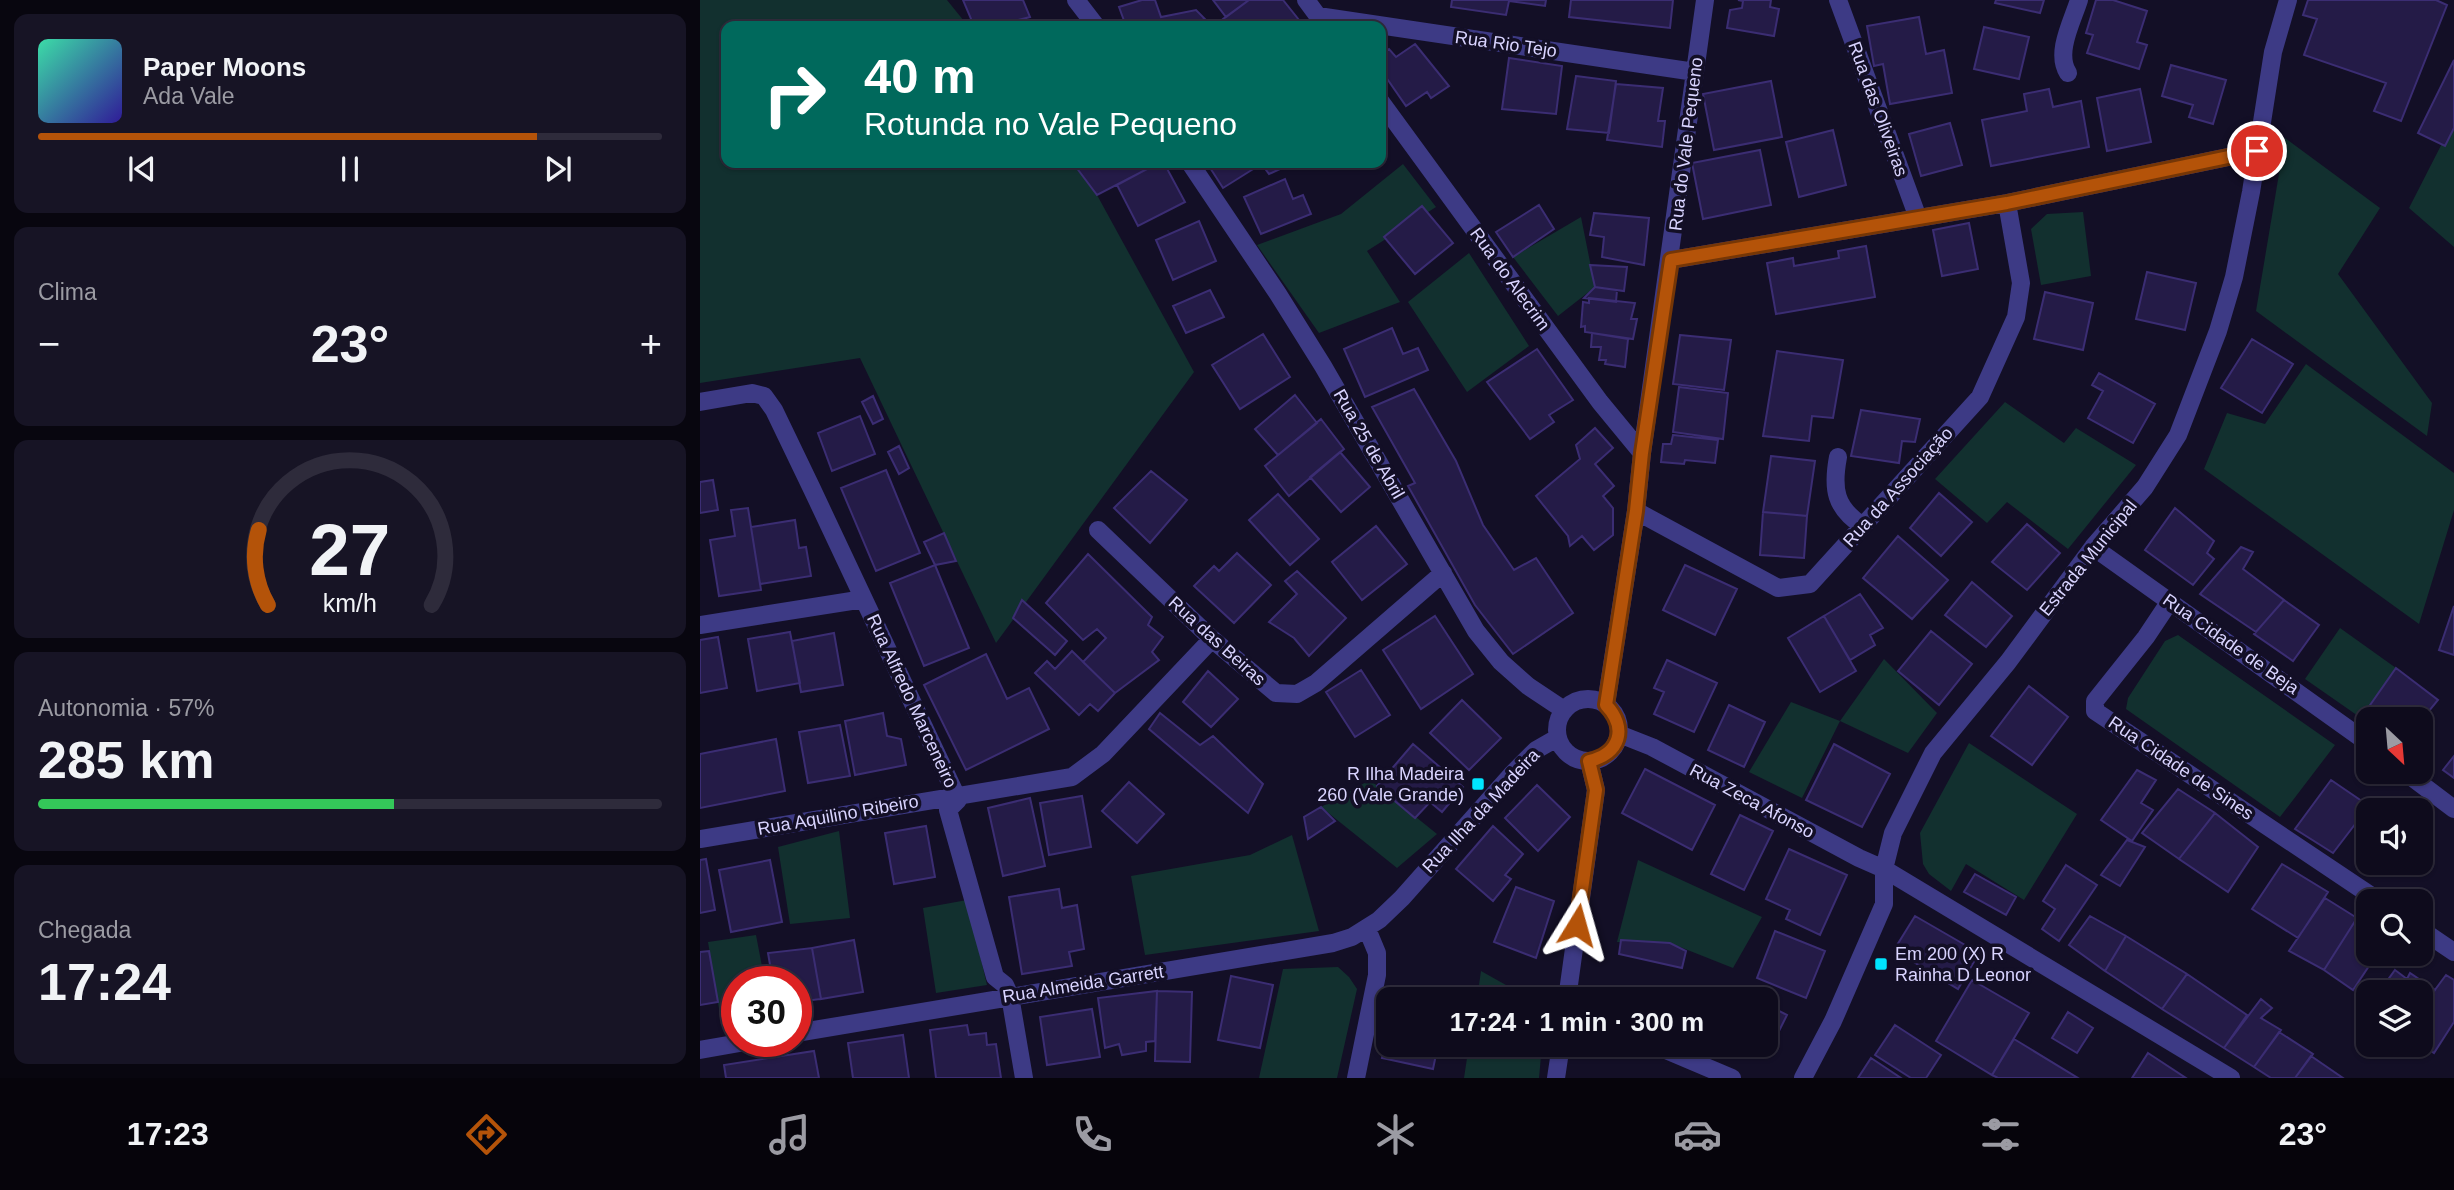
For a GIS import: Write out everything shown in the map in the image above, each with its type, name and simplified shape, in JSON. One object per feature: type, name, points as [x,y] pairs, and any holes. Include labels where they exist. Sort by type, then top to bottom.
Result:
[{"type":"street","points":[[1076,0],[1092,21]]},
{"type":"street","points":[[1306,0],[1322,21]]},
{"type":"street","name":"Rua do Vale Pequeno","points":[[1606,705],[1636,511],[1705,0]]},
{"type":"street","name":"Rua das Oliveiras","points":[[1838,0],[1918,218]]},
{"type":"street","points":[[2068,73],[2063,66],[2062,55],[2079,0]]},
{"type":"street","name":"Estrada Municipal","points":[[1804,1078],[1833,1021],[1884,904],[1884,869],[1893,833],[1933,753],[2008,662],[2093,547],[2146,487],[2178,435],[2218,331],[2234,277],[2251,192],[2273,52],[2288,0]]},
{"type":"street","name":"Rua Rio Tejo","points":[[1386,30],[1695,72]]},
{"type":"street","name":"Rua do Alecrim","points":[[1386,109],[1600,402],[1642,453]]},
{"type":"street","points":[[1671,260],[2007,203],[2257,151]]},
{"type":"street","name":"Rua 25 de Abril","points":[[1193,168],[1278,293],[1323,366],[1476,631],[1501,662],[1528,686],[1564,710]]},
{"type":"street","name":"Rua da Associação","points":[[1636,511],[1778,588],[1811,584],[1980,397],[2016,317],[2021,283],[2007,203]]},
{"type":"street","name":"Rua Alfredo Marceneiro","points":[[700,402],[757,393],[762,394],[769,402],[864,599],[958,800],[948,810],[996,977],[1005,985],[1010,996],[1024,1078]]},
{"type":"street","points":[[1838,457],[1835,489],[1848,516],[1863,526]]},
{"type":"street","name":"Rua das Beiras","points":[[1098,530],[1212,639],[1276,693],[1297,694],[1316,683],[1443,573]]},
{"type":"street","name":"Rua Cidade de Beja","points":[[2093,547],[2356,734]]},
{"type":"street","points":[[700,625],[864,599]]},
{"type":"street","name":"Rua Cidade de Sines","points":[[2171,601],[2095,701],[2095,711],[2361,889]]},
{"type":"street","name":"Rua Aquilino Ribeiro","points":[[700,839],[1078,774],[1104,754],[1212,639]]},
{"type":"street","points":[[1589,698],[1606,705],[1614,713],[1619,734],[1609,753],[1589,761],[1573,757],[1566,752],[1558,738],[1558,723],[1564,710],[1571,703],[1589,698]]},
{"type":"street","name":"Rua Zeca Afonso","points":[[1619,734],[1652,747],[1884,869],[2231,1078]]},
{"type":"street","name":"Rua Ilha da Madeira","points":[[1367,929],[1402,898],[1521,765],[1547,742],[1558,738]]},
{"type":"street","points":[[1569,987],[1596,790],[1589,761]]},
{"type":"street","points":[[2421,784],[2454,809]]},
{"type":"street","points":[[1356,1078],[1377,975],[1377,953],[1367,929]]},
{"type":"street","name":"Rua Almeida Garrett","points":[[812,1031],[1333,943],[1367,929]]},
{"type":"street","points":[[2433,938],[2454,952]]},
{"type":"street","points":[[700,1050],[721,1046]]},
{"type":"street","points":[[1556,1078],[1559,1057]]},
{"type":"street","points":[[1682,1057],[1732,1078]]},
{"type":"green space","points":[[700,0],[947,0],[964,21],[721,21],[721,168],[1077,168],[1097,195],[1194,372],[996,643],[860,358],[700,383]]},
{"type":"green space","points":[[2454,120],[2454,247],[2409,208]]},
{"type":"green space","points":[[2285,138],[2380,208],[2338,274],[2432,403],[2427,436],[2256,311]]},
{"type":"green space","points":[[1403,164],[1436,207],[1367,251],[1400,302],[1319,333],[1257,245],[1341,214]]},
{"type":"green space","points":[[2083,212],[2091,276],[2041,285],[2031,229],[2047,214]]},
{"type":"green space","points":[[1581,217],[1595,287],[1558,316],[1513,257]]},
{"type":"green space","points":[[1469,253],[1529,346],[1467,392],[1408,302]]},
{"type":"green space","points":[[2306,364],[2454,473],[2454,510],[2419,624],[2204,469],[2227,413],[2265,424]]},
{"type":"green space","points":[[2005,402],[2064,443],[2076,428],[2136,465],[2068,549],[2007,502],[1987,523],[1935,479]]},
{"type":"green space","points":[[2340,628],[2396,668],[2369,707],[2356,707],[2356,715],[2305,679]]},
{"type":"green space","points":[[2178,635],[2335,745],[2280,817],[2126,709],[2128,698],[2165,641]]},
{"type":"green space","points":[[1884,659],[1937,713],[1908,753],[1840,721]]},
{"type":"green space","points":[[1791,702],[1840,721],[1802,798],[1749,772]]},
{"type":"green space","points":[[1969,743],[2077,814],[2024,900],[1966,864],[1951,891],[1929,874],[1923,864],[1920,833]]},
{"type":"green space","points":[[1370,780],[1437,834],[1397,868],[1321,807]]},
{"type":"green space","points":[[839,831],[850,918],[790,924],[778,847]]},
{"type":"green space","points":[[1292,835],[1319,931],[1145,955],[1131,876],[1250,855]]},
{"type":"green space","points":[[1638,860],[1762,917],[1733,968],[1670,943],[1617,942]]},
{"type":"green space","points":[[967,900],[987,985],[936,993],[923,908]]},
{"type":"green space","points":[[756,935],[762,966],[721,966],[721,1021],[708,942]]},
{"type":"green space","points":[[1338,967],[1357,989],[1337,1078],[1259,1078],[1283,969]]},
{"type":"green space","points":[[1481,971],[1510,987],[1479,987]]},
{"type":"green space","points":[[1467,1057],[1541,1057],[1539,1078],[1464,1078]]},
{"type":"building","points":[[963,0],[1023,0],[1030,17],[1015,21],[972,21]]},
{"type":"building","points":[[1142,0],[1155,0],[1161,17],[1196,10],[1205,19],[1124,21],[1119,7]]},
{"type":"building","points":[[1213,0],[1249,0],[1226,17]]},
{"type":"building","points":[[1249,0],[1283,0],[1299,20],[1224,21],[1223,19]]},
{"type":"building","points":[[1452,0],[1546,0],[1545,6],[1509,1],[1506,15],[1451,7]]},
{"type":"building","points":[[1571,0],[1673,0],[1670,28],[1569,17]]},
{"type":"building","points":[[1738,0],[1771,0],[1770,7],[1779,9],[1774,36],[1727,28],[1730,10],[1742,8],[1743,1]]},
{"type":"building","points":[[1996,0],[2044,0],[2040,13],[1995,3]]},
{"type":"building","points":[[2096,0],[2113,0],[2147,11],[2137,42],[2147,45],[2139,69],[2087,53],[2093,35],[2086,33]]},
{"type":"building","points":[[2308,0],[2436,0],[2447,5],[2401,121],[2374,111],[2386,83],[2304,55],[2317,19],[2303,15]]},
{"type":"building","points":[[1919,17],[1926,54],[1944,50],[1952,93],[1890,104],[1883,64],[1874,66],[1867,26]]},
{"type":"building","points":[[1984,27],[2029,37],[2019,79],[1974,69]]},
{"type":"building","points":[[1415,44],[1449,86],[1431,98],[1427,92],[1406,106],[1386,77],[1386,51],[1389,49],[1396,57]]},
{"type":"building","points":[[1509,58],[1562,66],[1556,114],[1502,109]]},
{"type":"building","points":[[2454,60],[2454,128],[2445,146],[2418,133]]},
{"type":"building","points":[[2171,65],[2226,80],[2213,124],[2189,117],[2193,105],[2162,96]]},
{"type":"building","points":[[1576,76],[1616,81],[1609,133],[1567,129]]},
{"type":"building","points":[[1771,81],[1782,137],[1714,150],[1703,94]]},
{"type":"building","points":[[1616,84],[1663,88],[1658,121],[1665,121],[1662,147],[1607,140]]},
{"type":"building","points":[[2049,89],[2053,107],[2081,101],[2089,147],[1991,166],[1982,120],[2027,111],[2024,94]]},
{"type":"building","points":[[2140,89],[2151,142],[2107,151],[2097,98]]},
{"type":"building","points":[[1950,123],[1962,165],[1921,176],[1909,134]]},
{"type":"building","points":[[1833,130],[1846,185],[1799,197],[1786,142]]},
{"type":"building","points":[[1760,150],[1771,205],[1703,219],[1692,163]]},
{"type":"building","points":[[1077,168],[1149,168],[1097,195]]},
{"type":"building","points":[[1149,168],[1167,168],[1185,202],[1138,226],[1117,185]]},
{"type":"building","points":[[1210,168],[1255,168],[1223,188]]},
{"type":"building","points":[[1265,168],[1282,168],[1269,174]]},
{"type":"building","points":[[1285,179],[1293,199],[1303,195],[1311,214],[1261,234],[1244,197]]},
{"type":"building","points":[[1539,205],[1554,229],[1513,257],[1496,232]]},
{"type":"building","points":[[1422,206],[1453,243],[1415,274],[1384,237]]},
{"type":"building","points":[[1594,213],[1649,218],[1644,265],[1602,257],[1604,237],[1590,235]]},
{"type":"building","points":[[1199,221],[1216,261],[1173,280],[1156,240]]},
{"type":"building","points":[[1969,223],[1978,269],[1942,276],[1933,230]]},
{"type":"building","points":[[1866,246],[1875,297],[1776,314],[1767,263],[1793,258],[1794,266],[1839,258],[1838,251]]},
{"type":"building","points":[[1590,265],[1627,267],[1624,291],[1595,287]]},
{"type":"building","points":[[2147,272],[2196,283],[2185,330],[2136,319]]},
{"type":"building","points":[[1595,287],[1617,290],[1616,302],[1584,298]]},
{"type":"building","points":[[1210,290],[1224,317],[1186,333],[1173,306]]},
{"type":"building","points":[[2045,292],[2093,303],[2083,350],[2034,339]]},
{"type":"building","points":[[1589,298],[1635,303],[1631,319],[1637,319],[1633,339],[1585,332],[1585,326],[1581,327],[1583,302],[1589,303]]},
{"type":"building","points":[[1392,328],[1403,354],[1418,348],[1428,370],[1365,397],[1344,349]]},
{"type":"building","points":[[1592,333],[1628,339],[1625,367],[1605,364],[1606,360],[1599,360],[1601,347],[1591,347]]},
{"type":"building","points":[[1263,334],[1290,377],[1240,409],[1212,365]]},
{"type":"building","points":[[1680,335],[1731,340],[1724,390],[1673,384]]},
{"type":"building","points":[[2252,339],[2293,364],[2262,413],[2221,388]]},
{"type":"building","points":[[1537,349],[1573,400],[1549,415],[1554,422],[1530,439],[1487,382]]},
{"type":"building","points":[[1777,351],[1843,360],[1833,418],[1812,416],[1809,441],[1763,436]]},
{"type":"building","points":[[2099,373],[2155,404],[2133,443],[2088,418],[2103,391],[2092,385]]},
{"type":"building","points":[[1679,387],[1728,393],[1723,439],[1673,432]]},
{"type":"building","points":[[1414,389],[1456,461],[1483,525],[1514,570],[1536,558],[1573,613],[1513,654],[1475,605],[1408,486],[1415,483],[1372,407]]},
{"type":"building","points":[[1295,395],[1317,423],[1278,455],[1255,429]]},
{"type":"building","points":[[873,396],[883,419],[873,424],[862,402]]},
{"type":"building","points":[[1861,410],[1920,419],[1915,442],[1902,441],[1899,463],[1851,456]]},
{"type":"building","points":[[860,416],[875,454],[832,471],[818,433]]},
{"type":"building","points":[[1321,419],[1344,449],[1289,496],[1265,466]]},
{"type":"building","points":[[1595,428],[1613,448],[1595,464],[1614,486],[1603,496],[1613,508],[1613,535],[1594,550],[1582,536],[1570,546],[1568,536],[1536,496],[1580,459],[1576,445]]},
{"type":"building","points":[[1673,435],[1718,440],[1715,463],[1685,460],[1684,464],[1661,462],[1663,444],[1671,444]]},
{"type":"building","points":[[899,446],[909,468],[899,474],[888,452]]},
{"type":"building","points":[[1340,452],[1370,487],[1341,512],[1310,477]]},
{"type":"building","points":[[1771,456],[1815,461],[1807,516],[1763,512]]},
{"type":"building","points":[[886,470],[920,553],[876,571],[841,488]]},
{"type":"building","points":[[1151,471],[1187,500],[1150,543],[1114,508]]},
{"type":"building","points":[[713,480],[718,510],[700,513],[700,482]]},
{"type":"building","points":[[1939,493],[1972,522],[1941,556],[1910,528]]},
{"type":"building","points":[[1278,494],[1319,539],[1290,565],[1249,520]]},
{"type":"building","points":[[748,508],[761,590],[719,596],[710,540],[735,536],[731,510]]},
{"type":"building","points":[[2175,508],[2214,541],[2207,553],[2214,559],[2193,585],[2145,550]]},
{"type":"building","points":[[1763,512],[1807,516],[1804,558],[1760,555]]},
{"type":"building","points":[[795,520],[799,548],[806,547],[811,576],[760,584],[751,527]]},
{"type":"building","points":[[2027,524],[2060,553],[2027,590],[1992,562]]},
{"type":"building","points":[[1376,526],[1407,564],[1362,600],[1332,562]]},
{"type":"building","points":[[944,533],[956,561],[935,565],[924,542]]},
{"type":"building","points":[[1898,536],[1948,580],[1912,619],[1863,578]]},
{"type":"building","points":[[2241,547],[2253,552],[2243,569],[2284,600],[2256,632],[2200,594]]},
{"type":"building","points":[[1237,553],[1271,585],[1234,623],[1194,586],[1214,566],[1219,571]]},
{"type":"building","points":[[1088,554],[1152,617],[1148,625],[1163,637],[1152,652],[1159,660],[1115,693],[1083,662],[1106,638],[1097,629],[1083,640],[1046,603]]},
{"type":"building","points":[[935,565],[969,648],[924,666],[890,583]]},
{"type":"building","points":[[1685,565],[1737,589],[1715,635],[1663,610]]},
{"type":"building","points":[[1297,571],[1346,618],[1309,656],[1294,638],[1269,622],[1297,594],[1285,581]]},
{"type":"building","points":[[1972,582],[2012,616],[1986,647],[1945,615]]},
{"type":"building","points":[[1860,594],[1883,628],[1870,635],[1875,645],[1850,660],[1824,616]]},
{"type":"building","points":[[1022,600],[1067,641],[1055,655],[1013,618]]},
{"type":"building","points":[[2284,600],[2319,625],[2293,661],[2254,634]]},
{"type":"building","points":[[2454,606],[2454,655],[2439,650]]},
{"type":"building","points":[[1435,616],[1473,674],[1421,709],[1383,650]]},
{"type":"building","points":[[1824,616],[1856,671],[1820,692],[1788,638]]},
{"type":"building","points":[[1931,631],[1972,664],[1939,705],[1898,671]]},
{"type":"building","points":[[790,632],[800,683],[757,691],[748,639]]},
{"type":"building","points":[[834,633],[843,685],[801,692],[792,641]]},
{"type":"building","points":[[718,637],[727,688],[700,693],[700,640]]},
{"type":"building","points":[[1072,651],[1115,693],[1098,711],[1090,704],[1079,715],[1035,673],[1047,661],[1055,669]]},
{"type":"building","points":[[986,654],[1007,699],[1029,688],[1049,729],[966,770],[924,685]]},
{"type":"building","points":[[1667,660],[1717,683],[1694,732],[1654,714],[1664,692],[1654,688]]},
{"type":"building","points":[[2396,668],[2438,700],[2432,707],[2369,707]]},
{"type":"building","points":[[1361,670],[1390,715],[1355,737],[1326,692]]},
{"type":"building","points":[[1208,671],[1238,699],[1211,727],[1183,702]]},
{"type":"building","points":[[2029,686],[2068,717],[2032,765],[1991,736]]},
{"type":"building","points":[[1462,700],[1501,738],[1469,770],[1430,733]]},
{"type":"building","points":[[1729,705],[1765,722],[1744,767],[1708,750]]},
{"type":"building","points":[[883,713],[887,736],[901,739],[906,765],[855,775],[845,721]]},
{"type":"building","points":[[1160,713],[1200,745],[1213,736],[1263,784],[1248,813],[1149,729]]},
{"type":"building","points":[[840,725],[850,776],[808,783],[799,732]]},
{"type":"building","points":[[776,739],[785,791],[700,808],[700,754]]},
{"type":"building","points":[[1413,744],[1463,787],[1442,812],[1430,802],[1415,818],[1377,786]]},
{"type":"building","points":[[1834,744],[1890,774],[1862,827],[1806,800]]},
{"type":"building","points":[[2454,756],[2454,778],[2443,770]]},
{"type":"building","points":[[1645,769],[1715,805],[1692,850],[1622,813]]},
{"type":"building","points":[[2137,770],[2156,780],[2141,803],[2153,810],[2132,841],[2101,820]]},
{"type":"building","points":[[2331,780],[2357,798],[2356,823],[2333,853],[2295,829]]},
{"type":"building","points":[[1129,782],[1164,814],[1137,843],[1102,811]]},
{"type":"building","points":[[1537,785],[1570,817],[1538,851],[1505,818]]},
{"type":"building","points":[[2178,789],[2215,813],[2179,859],[2142,833]]},
{"type":"building","points":[[1082,796],[1091,847],[1049,855],[1040,803]]},
{"type":"building","points":[[1030,798],[1045,866],[1003,876],[988,808]]},
{"type":"building","points":[[1321,807],[1335,821],[1308,839],[1304,817]]},
{"type":"building","points":[[2215,813],[2258,847],[2228,892],[2179,859]]},
{"type":"building","points":[[1740,815],[1773,831],[1744,890],[1711,874]]},
{"type":"building","points":[[926,826],[935,877],[894,884],[885,833]]},
{"type":"building","points":[[1493,826],[1523,854],[1505,875],[1511,879],[1493,901],[1456,869]]},
{"type":"building","points":[[2127,840],[2145,847],[2120,886],[2101,875]]},
{"type":"building","points":[[1789,849],[1847,875],[1820,935],[1786,919],[1790,910],[1766,899]]},
{"type":"building","points":[[706,859],[715,910],[700,913],[700,860]]},
{"type":"building","points":[[770,860],[782,922],[731,932],[719,870]]},
{"type":"building","points":[[2282,864],[2328,892],[2298,938],[2252,909]]},
{"type":"building","points":[[2066,865],[2097,885],[2059,941],[2042,929],[2055,909],[2043,901]]},
{"type":"building","points":[[1975,874],[2016,897],[2006,915],[1964,892]]},
{"type":"building","points":[[1516,887],[1554,901],[1536,958],[1494,942]]},
{"type":"building","points":[[1059,889],[1062,908],[1077,905],[1084,949],[1069,952],[1072,966],[1022,974],[1009,897]]},
{"type":"building","points":[[2325,898],[2356,917],[2324,970],[2289,951]]},
{"type":"building","points":[[1915,916],[1979,953],[1958,989],[1894,950]]},
{"type":"building","points":[[2090,916],[2126,936],[2105,971],[2069,945]]},
{"type":"building","points":[[2356,920],[2356,966],[2369,966],[2360,980],[2356,980],[2353,990],[2324,970]]},
{"type":"building","points":[[1775,931],[1825,951],[1806,998],[1757,978]]},
{"type":"building","points":[[2126,936],[2187,974],[2162,1009],[2105,971]]},
{"type":"building","points":[[854,940],[863,992],[821,999],[812,948]]},
{"type":"building","points":[[1621,940],[1670,943],[1686,951],[1682,968],[1619,954]]},
{"type":"building","points":[[812,948],[821,999],[812,1000],[812,966],[770,966],[768,953]]},
{"type":"building","points":[[709,951],[718,1002],[700,1005],[700,952]]},
{"type":"building","points":[[2395,970],[2407,979],[2410,973],[2420,980],[2388,980]]},
{"type":"building","points":[[2187,974],[2247,1015],[2224,1048],[2162,1009]]},
{"type":"building","points":[[2446,975],[2454,980],[2454,1022],[2434,1053],[2433,1052],[2433,992]]},
{"type":"building","points":[[1231,976],[1273,985],[1260,1048],[1218,1040]]},
{"type":"building","points":[[1972,980],[2029,1013],[1992,1075],[1936,1041]]},
{"type":"building","points":[[1157,991],[1192,992],[1190,1062],[1155,1061]]},
{"type":"building","points":[[1157,991],[1155,1041],[1146,1042],[1146,1051],[1122,1055],[1119,1044],[1105,1048],[1098,998]]},
{"type":"building","points":[[2261,999],[2272,1008],[2261,1018],[2281,1030],[2254,1067],[2224,1048]]},
{"type":"building","points":[[1092,1009],[1100,1057],[1047,1065],[1040,1017]]},
{"type":"building","points":[[1778,1010],[1787,1015],[1778,1033]]},
{"type":"building","points":[[2068,1012],[2093,1028],[2077,1053],[2052,1038]]},
{"type":"building","points":[[967,1025],[969,1035],[986,1033],[987,1045],[996,1044],[1001,1078],[936,1078],[930,1030]]},
{"type":"building","points":[[1895,1025],[1941,1055],[1926,1078],[1911,1078],[1875,1055]]},
{"type":"building","points":[[2279,1032],[2313,1054],[2295,1078],[2271,1078],[2254,1067]]},
{"type":"building","points":[[903,1035],[909,1078],[853,1078],[848,1043]]},
{"type":"building","points":[[2014,1039],[2078,1078],[1998,1078],[1992,1075]]},
{"type":"building","points":[[812,1051],[819,1078],[726,1078],[724,1065],[775,1057],[812,1057]]},
{"type":"building","points":[[2148,1053],[2186,1078],[2132,1078]]},
{"type":"building","points":[[2311,1056],[2343,1078],[2295,1078]]},
{"type":"building","points":[[1382,1057],[1436,1057],[1433,1069]]},
{"type":"building","points":[[1871,1058],[1901,1078],[1858,1078]]},
{"type":"place","name":"R Ilha Madeira 260 (Vale Grande)","points":[[1478,784]]},
{"type":"place","name":"Em 200 (X) R Rainha D Leonor","points":[[1881,964]]},
{"type":"route","points":[[1577,925],[1596,790],[1589,761],[1609,753],[1619,734],[1614,713],[1606,705],[1671,260],[2007,203],[2257,151]]}]
